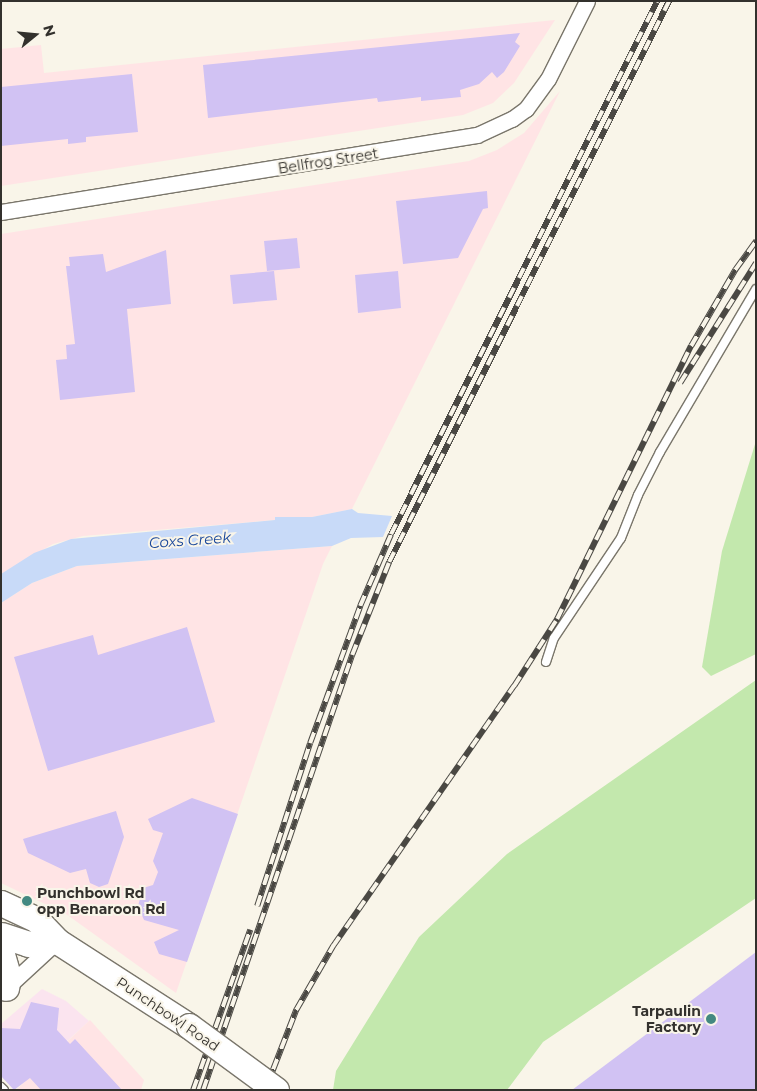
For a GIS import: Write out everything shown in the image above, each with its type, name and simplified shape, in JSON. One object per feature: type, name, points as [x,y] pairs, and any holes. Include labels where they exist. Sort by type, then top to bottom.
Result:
[{"type":"main road","name":"Punchbowl Road","points":[[1,903],[37,920],[57,941],[189,1026],[276,1090]]},
{"type":"main road","points":[[1,935],[28,944],[57,941]]},
{"type":"main road","points":[[1,951],[8,976],[4,990]]},
{"type":"street","name":"Bellfrog Street","points":[[1,212],[477,135],[512,119],[526,108],[548,79],[587,1]]},
{"type":"street","points":[[4,990],[57,941]]},
{"type":"lane","points":[[546,662],[554,638],[621,538],[640,490],[660,452],[756,289]]},
{"type":"shaded area","points":[[555,20],[514,83],[493,103],[463,115],[1,186],[1,49],[41,45],[44,73]]},
{"type":"shaded area","points":[[560,91],[352,509],[312,517],[83,536],[53,544],[1,574],[1,234],[469,161],[497,150],[524,133]]},
{"type":"shaded area","points":[[332,546],[323,564],[176,993],[66,914],[1,883],[1,603],[32,583],[77,566]]},
{"type":"shaded area","points":[[42,989],[66,1001],[89,1021],[14,1090],[1,1076],[1,1024]]},
{"type":"shaded area","points":[[90,1020],[144,1080],[141,1090],[16,1090]]},
{"type":"green space","points":[[756,441],[756,654],[711,676],[702,667],[722,551]]},
{"type":"green space","points":[[756,680],[756,898],[543,1042],[507,1090],[333,1090],[336,1071],[419,937],[507,854]]},
{"type":"water","name":"Coxs Creek","points":[[352,509],[358,513],[392,516],[383,537],[351,538],[332,546],[77,566],[32,583],[1,603],[1,574],[34,553],[71,539],[275,520],[275,517],[312,517]]},
{"type":"building","points":[[520,33],[515,42],[520,46],[504,72],[497,78],[492,72],[479,84],[460,90],[461,97],[421,101],[421,97],[378,102],[377,98],[208,118],[203,65]]},
{"type":"building","points":[[132,74],[138,132],[86,137],[86,142],[68,144],[68,139],[1,146],[1,87]]},
{"type":"building","points":[[487,191],[488,208],[483,209],[458,258],[403,264],[396,201]]},
{"type":"building","points":[[297,238],[300,268],[267,271],[264,241]]},
{"type":"building","points":[[166,250],[171,304],[127,309],[135,392],[60,400],[56,360],[67,359],[66,345],[75,344],[66,266],[70,266],[69,257],[103,254],[106,272]]},
{"type":"building","points":[[274,271],[277,300],[233,304],[230,275]]},
{"type":"building","points":[[398,271],[401,308],[358,313],[355,275]]},
{"type":"building","points":[[187,627],[215,722],[48,771],[14,657],[93,635],[98,655]]},
{"type":"building","points":[[192,798],[238,814],[187,962],[159,954],[154,942],[179,930],[144,920],[138,906],[143,888],[153,885],[158,872],[153,861],[163,833],[153,830],[148,819]]},
{"type":"building","points":[[116,811],[124,837],[108,884],[99,887],[90,883],[86,869],[70,873],[28,853],[23,839]]},
{"type":"building","name":"Tarpaulin Factory","points":[[756,952],[756,1090],[572,1090]]},
{"type":"building","points":[[31,1002],[59,1008],[57,1030],[70,1044],[75,1039],[122,1090],[41,1090],[30,1078],[14,1090],[1,1076],[1,1028],[20,1029]]},
{"type":"railway","points":[[257,906],[310,743],[360,606],[391,534],[657,1]]},
{"type":"railway","points":[[203,1090],[352,655],[389,562],[669,1]]},
{"type":"railway","points":[[265,1090],[296,1010],[333,946],[514,686],[557,619],[691,346],[735,270],[756,241]]},
{"type":"railway","points":[[680,383],[756,263]]},
{"type":"railway","points":[[193,1090],[250,930]]},
{"type":"place","name":"Punchbowl Rd opp Benaroon Rd","points":[[27,901]]},
{"type":"place","name":"Tarpaulin Factory","points":[[711,1019]]}]
